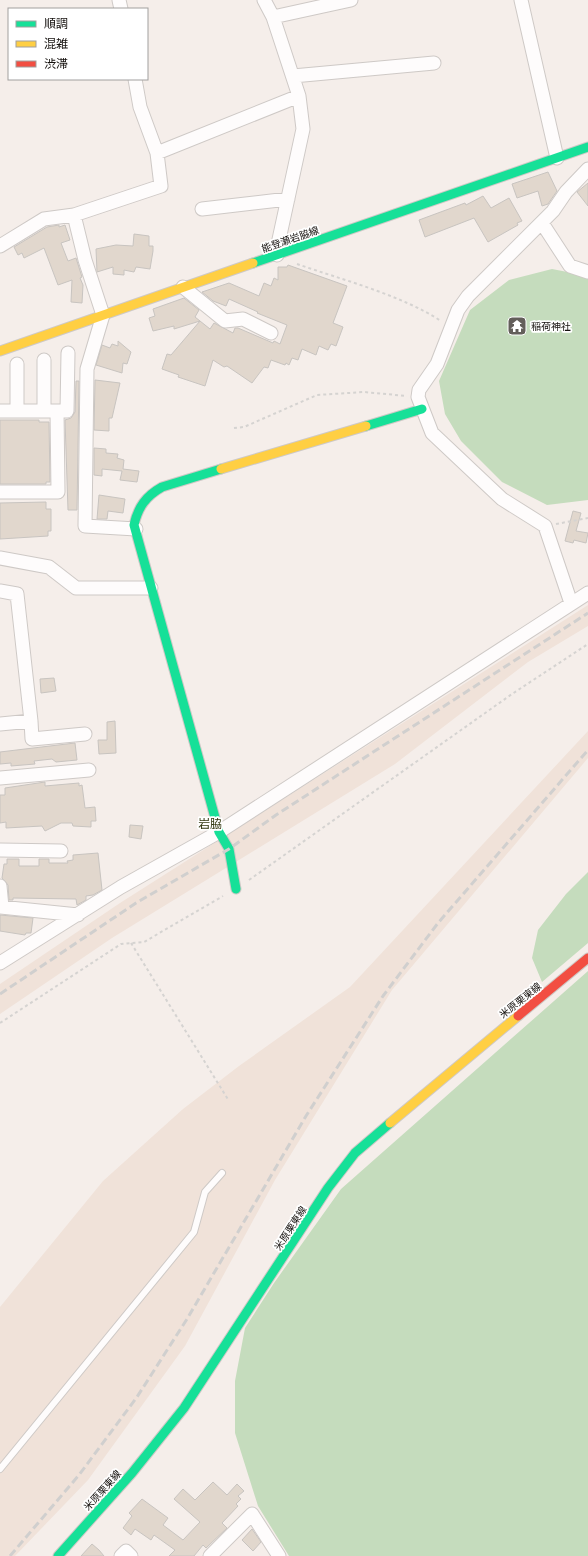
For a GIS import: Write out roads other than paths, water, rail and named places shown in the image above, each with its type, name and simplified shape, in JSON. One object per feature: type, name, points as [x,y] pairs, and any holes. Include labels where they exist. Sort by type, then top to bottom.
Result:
[{"type":"main road","name":"能登瀬岩脇線","points":[[0,351],[588,148]]},
{"type":"main road","points":[[236,889],[229,849],[219,832],[151,588],[136,529],[137,511],[151,493],[162,487],[420,403]]},
{"type":"main road","name":"米原栗東線","points":[[58,1556],[132,1473],[184,1408],[328,1188],[355,1153],[441,1079],[588,958]]},
{"type":"street","points":[[264,0],[273,17],[299,96],[303,129],[278,244],[277,255]]},
{"type":"street","points":[[273,17],[351,0]]},
{"type":"street","points":[[521,0],[557,158]]},
{"type":"street","points":[[292,76],[434,63]]},
{"type":"street","points":[[0,246],[44,219],[74,215],[161,186],[157,153],[140,107],[135,80]]},
{"type":"street","points":[[157,153],[299,96]]},
{"type":"street","points":[[571,603],[545,526],[502,499],[432,433],[420,403],[419,390],[436,364],[458,310],[468,296],[542,223],[553,211],[566,192],[588,169]]},
{"type":"street","points":[[202,209],[288,199]]},
{"type":"street","points":[[74,215],[85,260],[103,315],[87,369],[85,526],[136,529]]},
{"type":"street","points":[[542,223],[570,266],[588,272]]},
{"type":"street","points":[[183,287],[225,321],[243,319],[271,333]]},
{"type":"street","points":[[0,411],[67,411],[68,353]]},
{"type":"street","points":[[44,360],[44,411]]},
{"type":"street","points":[[17,364],[18,411]]},
{"type":"street","points":[[0,492],[58,492],[57,411]]},
{"type":"street","points":[[0,558],[49,567],[76,588],[151,588]]},
{"type":"street","points":[[0,591],[16,594],[32,739],[85,734]]},
{"type":"street","points":[[0,963],[121,887],[219,832],[588,593]]},
{"type":"street","points":[[0,724],[31,721]]},
{"type":"street","points":[[0,778],[89,770]]},
{"type":"street","points":[[0,850],[61,851]]},
{"type":"street","points":[[0,886],[1,907],[78,915]]},
{"type":"street","points":[[210,1556],[252,1514],[279,1556]]},
{"type":"street","points":[[121,1556],[126,1551],[131,1556]]},
{"type":"lane","points":[[0,1469],[194,1232],[205,1192],[222,1173]]},
{"type":"railway","points":[[0,994],[136,903],[229,849],[276,815],[588,613]]},
{"type":"railway","points":[[10,1556],[79,1475],[137,1397],[187,1319],[306,1116],[383,996],[438,923],[588,750]]},
{"type":"place","name":"稲荷神社","points":[[517,326]]},
{"type":"district","name":"岩脇","points":[[210,824]]}]
